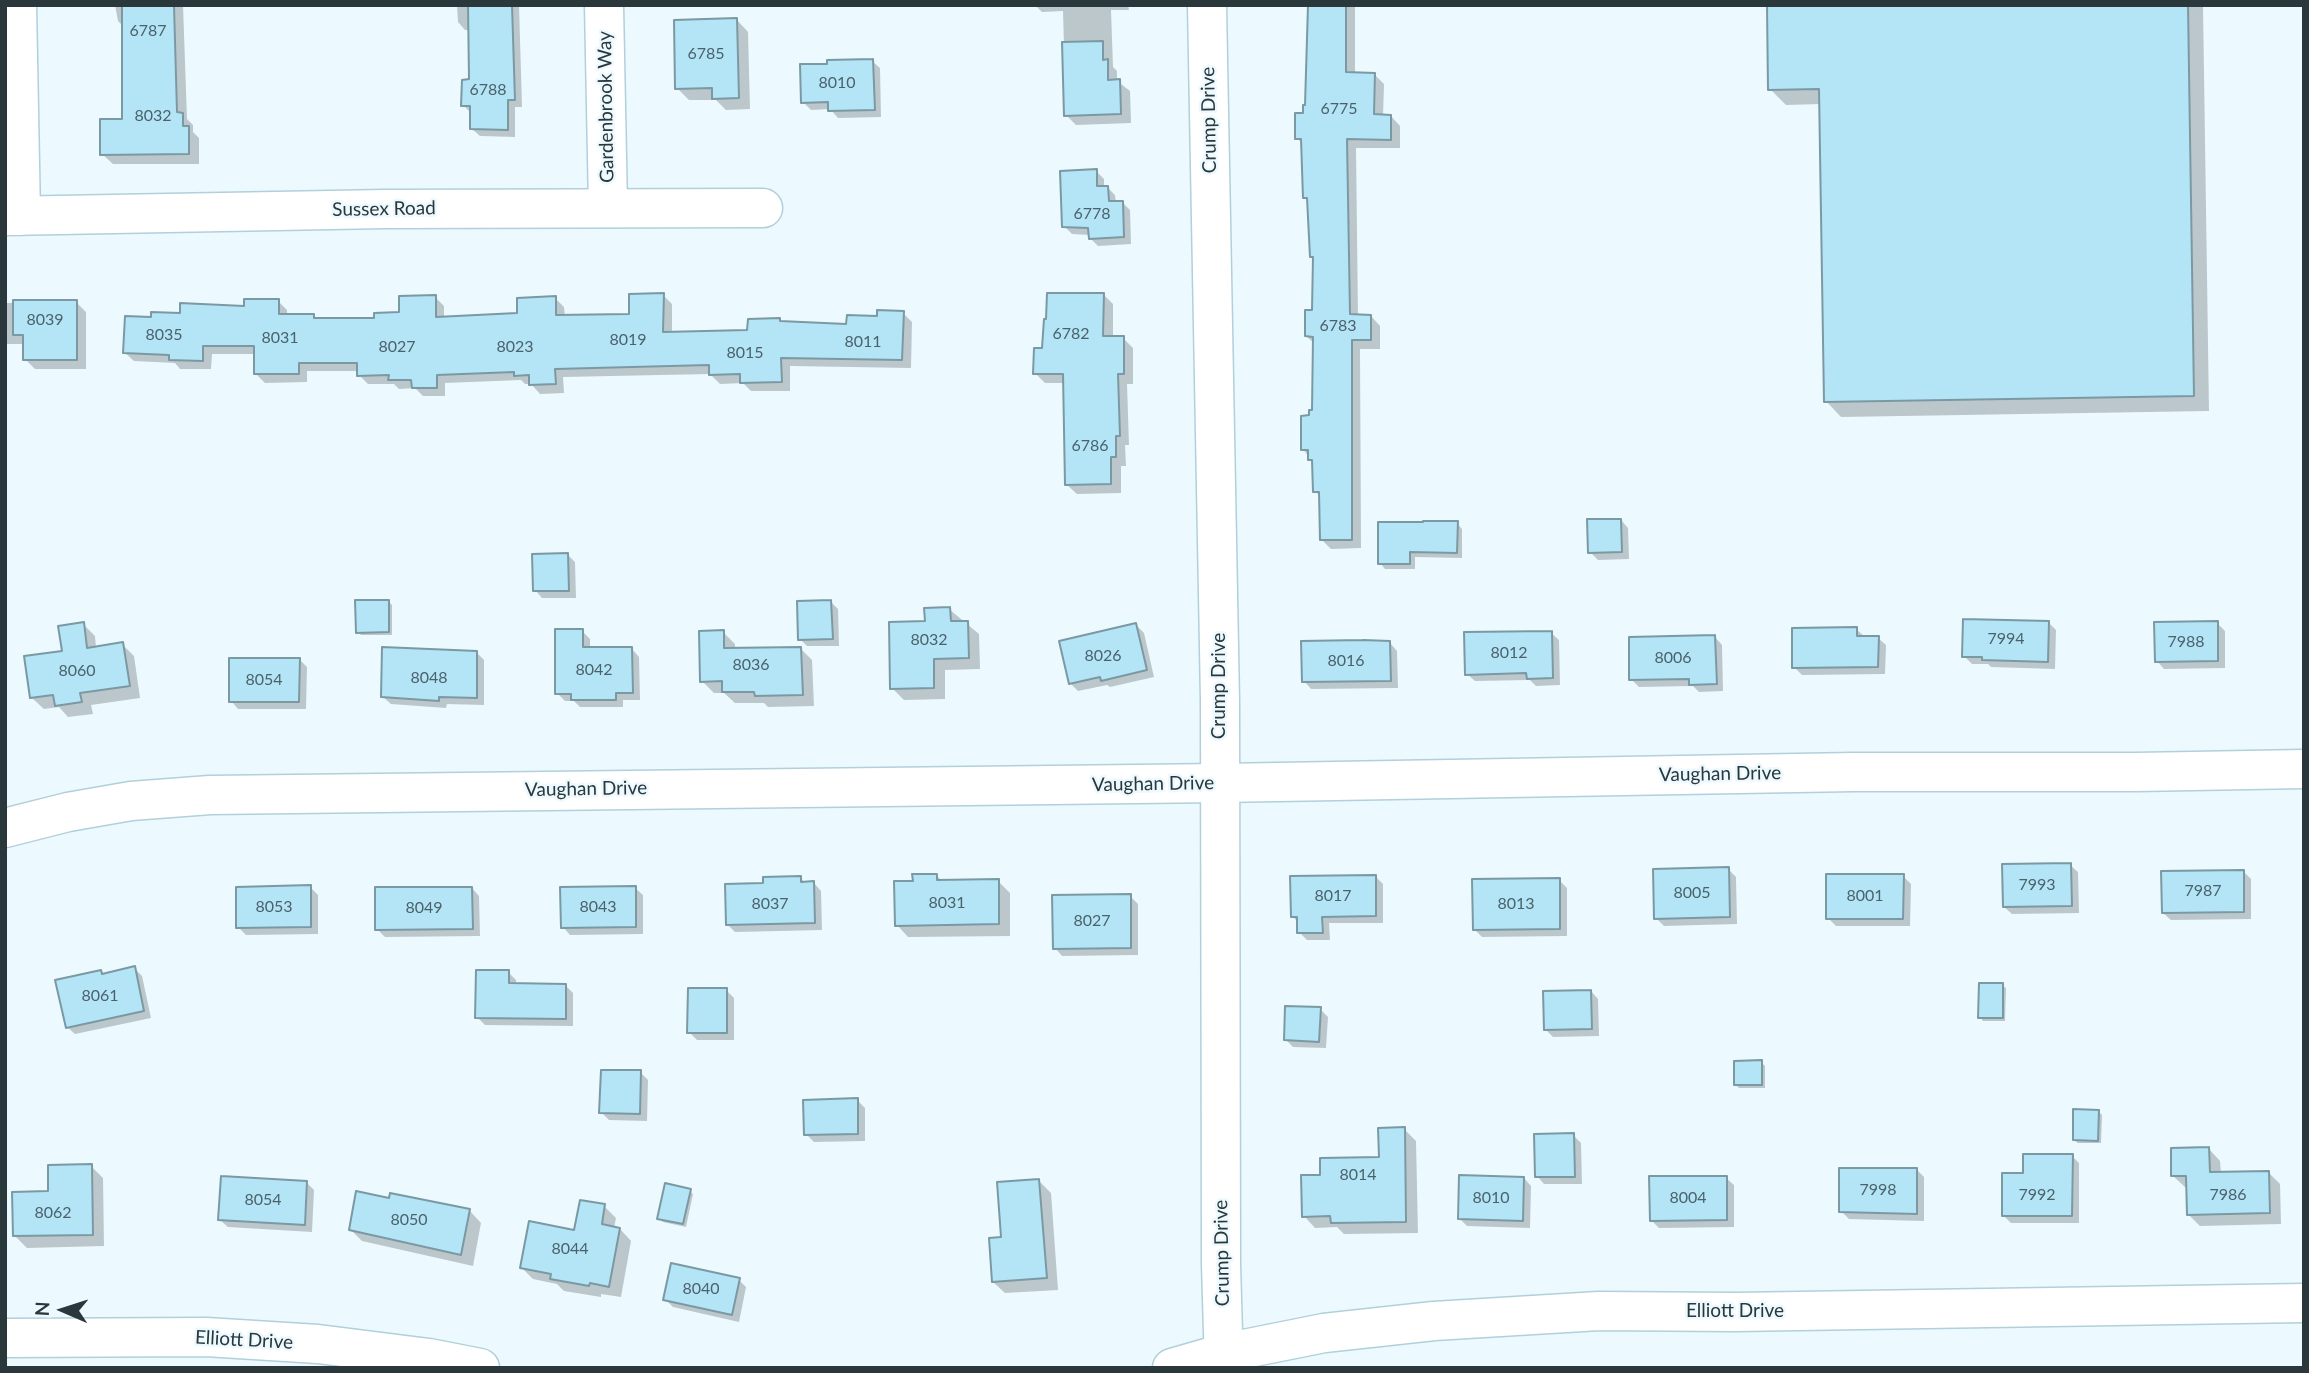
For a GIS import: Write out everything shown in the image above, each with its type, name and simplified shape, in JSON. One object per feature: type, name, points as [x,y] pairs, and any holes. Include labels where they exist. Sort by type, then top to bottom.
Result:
[{"type":"street","points":[[13,216],[18,5]]},
{"type":"street","name":"Gardenbrook Way","points":[[604,5],[608,208]]},
{"type":"street","name":"Crump Drive","points":[[1207,5],[1220,701],[1221,1251],[1224,1361]]},
{"type":"street","name":"Sussex Road","points":[[13,216],[384,209],[763,208]]},
{"type":"street","name":"Vaughan Drive","points":[[5,828],[68,812],[131,801],[210,794],[1220,783],[1854,772],[2304,769]]},
{"type":"street","name":"Elliott Drive","points":[[1171,1368],[1224,1361],[1338,1331],[1434,1321],[1599,1311],[1736,1312],[2304,1303]]},
{"type":"street","name":"Elliott Drive","points":[[5,1338],[206,1337],[318,1344],[429,1358],[480,1368]]},
{"type":"building","points":[[122,5],[174,5],[177,112],[183,113],[183,126],[189,126],[189,154],[100,155],[100,119],[122,119]]},
{"type":"building","points":[[468,5],[512,5],[515,100],[508,100],[508,130],[470,129],[470,106],[461,106],[462,80],[469,79]]},
{"type":"building","points":[[1308,5],[1346,5],[1346,72],[1375,73],[1374,114],[1391,115],[1391,140],[1347,139],[1350,314],[1371,315],[1371,340],[1352,340],[1352,540],[1320,540],[1319,492],[1313,492],[1312,460],[1308,460],[1308,450],[1301,450],[1301,416],[1309,415],[1309,410],[1312,410],[1313,337],[1305,336],[1305,310],[1312,310],[1313,257],[1310,257],[1307,198],[1303,198],[1301,139],[1295,139],[1295,113],[1303,113],[1305,105]]},
{"type":"building","points":[[1767,5],[2188,5],[2194,396],[1824,402],[1819,89],[1768,90]]},
{"type":"building","points":[[737,18],[739,98],[712,99],[712,88],[675,89],[674,20]]},
{"type":"building","points":[[1103,41],[1103,60],[1108,59],[1108,80],[1120,79],[1121,114],[1064,116],[1062,42]]},
{"type":"building","points":[[873,59],[875,110],[828,111],[828,102],[801,103],[800,64],[827,64],[827,60]]},
{"type":"building","points":[[1097,169],[1097,186],[1108,186],[1109,201],[1123,201],[1124,237],[1089,239],[1088,228],[1062,227],[1060,171]]},
{"type":"building","points":[[664,293],[663,332],[747,330],[748,319],[780,318],[780,321],[846,324],[847,315],[877,316],[877,310],[904,311],[902,360],[781,358],[782,382],[740,383],[740,374],[709,375],[709,365],[555,369],[556,384],[529,385],[529,375],[514,376],[514,372],[437,375],[437,388],[412,388],[411,380],[388,380],[389,375],[357,376],[357,363],[299,363],[299,374],[254,374],[254,346],[203,346],[203,361],[169,360],[169,355],[123,353],[125,316],[151,317],[151,312],[180,313],[180,303],[244,306],[244,299],[279,299],[279,314],[314,314],[314,318],[374,318],[374,313],[399,312],[399,296],[436,295],[436,317],[517,313],[517,298],[556,296],[556,315],[629,314],[629,294]]},
{"type":"building","points":[[1047,293],[1104,293],[1103,336],[1124,336],[1124,374],[1118,374],[1120,436],[1116,436],[1116,457],[1111,457],[1111,484],[1065,485],[1063,374],[1033,374],[1034,348],[1042,348]]},
{"type":"building","points":[[13,300],[77,300],[77,360],[23,360],[23,335],[13,335]]},
{"type":"building","points":[[1587,519],[1621,519],[1622,552],[1588,553]]},
{"type":"building","points":[[1458,521],[1457,553],[1410,552],[1410,564],[1378,564],[1378,522]]},
{"type":"building","points":[[568,553],[569,591],[533,591],[532,554]]},
{"type":"building","points":[[355,600],[389,600],[389,632],[356,633]]},
{"type":"building","points":[[831,600],[833,639],[798,640],[797,601]]},
{"type":"building","points":[[950,607],[951,621],[968,621],[969,658],[934,659],[934,688],[890,689],[889,622],[925,621],[924,608]]},
{"type":"building","points":[[1963,619],[2049,621],[2048,662],[1962,657]]},
{"type":"building","points":[[2218,621],[2218,661],[2155,662],[2154,622]]},
{"type":"building","points":[[84,622],[87,648],[123,642],[130,686],[80,693],[82,702],[55,706],[53,695],[30,698],[24,656],[62,651],[58,626]]},
{"type":"building","points":[[1136,623],[1147,670],[1101,681],[1100,677],[1069,684],[1059,641]]},
{"type":"building","points":[[1857,627],[1857,636],[1879,636],[1878,667],[1792,668],[1792,628]]},
{"type":"building","points":[[555,629],[583,629],[583,647],[632,647],[633,693],[616,693],[616,700],[571,700],[571,694],[555,694]]},
{"type":"building","points":[[724,630],[724,648],[801,647],[803,695],[755,696],[754,692],[722,692],[722,681],[700,682],[699,631]]},
{"type":"building","points":[[1552,631],[1553,678],[1527,679],[1526,673],[1465,675],[1464,632]]},
{"type":"building","points":[[1715,635],[1717,684],[1689,685],[1689,679],[1629,680],[1629,637]]},
{"type":"building","points":[[1301,641],[1390,641],[1391,681],[1302,682]]},
{"type":"building","points":[[382,647],[477,651],[477,698],[439,697],[439,701],[381,697]]},
{"type":"building","points":[[229,658],[300,658],[299,702],[229,702]]},
{"type":"building","points":[[2071,863],[2072,906],[2003,907],[2002,864]]},
{"type":"building","points":[[1729,867],[1730,917],[1654,919],[1653,869]]},
{"type":"building","points":[[2244,870],[2244,912],[2162,913],[2161,871]]},
{"type":"building","points":[[912,874],[937,874],[937,880],[999,879],[999,924],[895,926],[894,881],[913,881]]},
{"type":"building","points":[[1826,874],[1904,874],[1903,919],[1826,919]]},
{"type":"building","points":[[1376,875],[1376,916],[1322,917],[1323,933],[1297,933],[1297,917],[1291,917],[1290,876]]},
{"type":"building","points":[[801,876],[801,882],[814,881],[815,923],[726,925],[725,884],[763,883],[763,877]]},
{"type":"building","points":[[1560,878],[1560,929],[1473,930],[1472,879]]},
{"type":"building","points":[[311,885],[311,927],[236,928],[236,887]]},
{"type":"building","points":[[636,886],[636,927],[561,928],[560,887]]},
{"type":"building","points":[[375,887],[472,887],[473,929],[375,930]]},
{"type":"building","points":[[1131,894],[1131,948],[1053,949],[1052,895]]},
{"type":"building","points":[[135,966],[144,1011],[66,1028],[55,980],[101,970],[102,974]]},
{"type":"building","points":[[476,970],[509,970],[509,983],[566,984],[566,1019],[475,1018]]},
{"type":"building","points":[[1979,983],[2003,983],[2003,1018],[1978,1018]]},
{"type":"building","points":[[688,988],[727,988],[727,1033],[687,1033]]},
{"type":"building","points":[[1591,990],[1592,1029],[1544,1030],[1543,991]]},
{"type":"building","points":[[1285,1006],[1321,1007],[1319,1042],[1284,1040]]},
{"type":"building","points":[[1762,1060],[1762,1085],[1734,1085],[1734,1061]]},
{"type":"building","points":[[601,1070],[641,1070],[640,1114],[599,1113]]},
{"type":"building","points":[[858,1098],[858,1134],[804,1135],[803,1100]]},
{"type":"building","points":[[2073,1109],[2099,1110],[2098,1141],[2073,1140]]},
{"type":"building","points":[[1405,1127],[1406,1222],[1331,1223],[1330,1216],[1302,1217],[1301,1175],[1320,1175],[1320,1158],[1379,1157],[1378,1128]]},
{"type":"building","points":[[1574,1133],[1575,1177],[1535,1177],[1534,1134]]},
{"type":"building","points":[[2209,1147],[2210,1172],[2269,1171],[2270,1213],[2187,1215],[2186,1176],[2171,1176],[2171,1148]]},
{"type":"building","points":[[2023,1154],[2073,1154],[2072,1216],[2002,1216],[2002,1173],[2023,1173]]},
{"type":"building","points":[[92,1164],[93,1235],[13,1236],[12,1192],[48,1191],[48,1165]]},
{"type":"building","points":[[1839,1168],[1917,1168],[1917,1214],[1839,1212]]},
{"type":"building","points":[[1459,1175],[1524,1177],[1523,1221],[1458,1219]]},
{"type":"building","points":[[221,1176],[307,1181],[305,1225],[218,1220]]},
{"type":"building","points":[[1649,1176],[1727,1176],[1727,1220],[1650,1221]]},
{"type":"building","points":[[1039,1179],[1047,1278],[992,1282],[989,1238],[1001,1237],[997,1182]]},
{"type":"building","points":[[665,1183],[691,1189],[683,1224],[657,1219]]},
{"type":"building","points":[[356,1191],[389,1198],[390,1193],[470,1209],[461,1255],[349,1230]]},
{"type":"building","points":[[580,1200],[605,1204],[602,1224],[620,1228],[609,1287],[550,1279],[551,1274],[520,1268],[529,1221],[574,1230]]},
{"type":"building","points":[[671,1263],[740,1278],[732,1315],[663,1300]]}]
